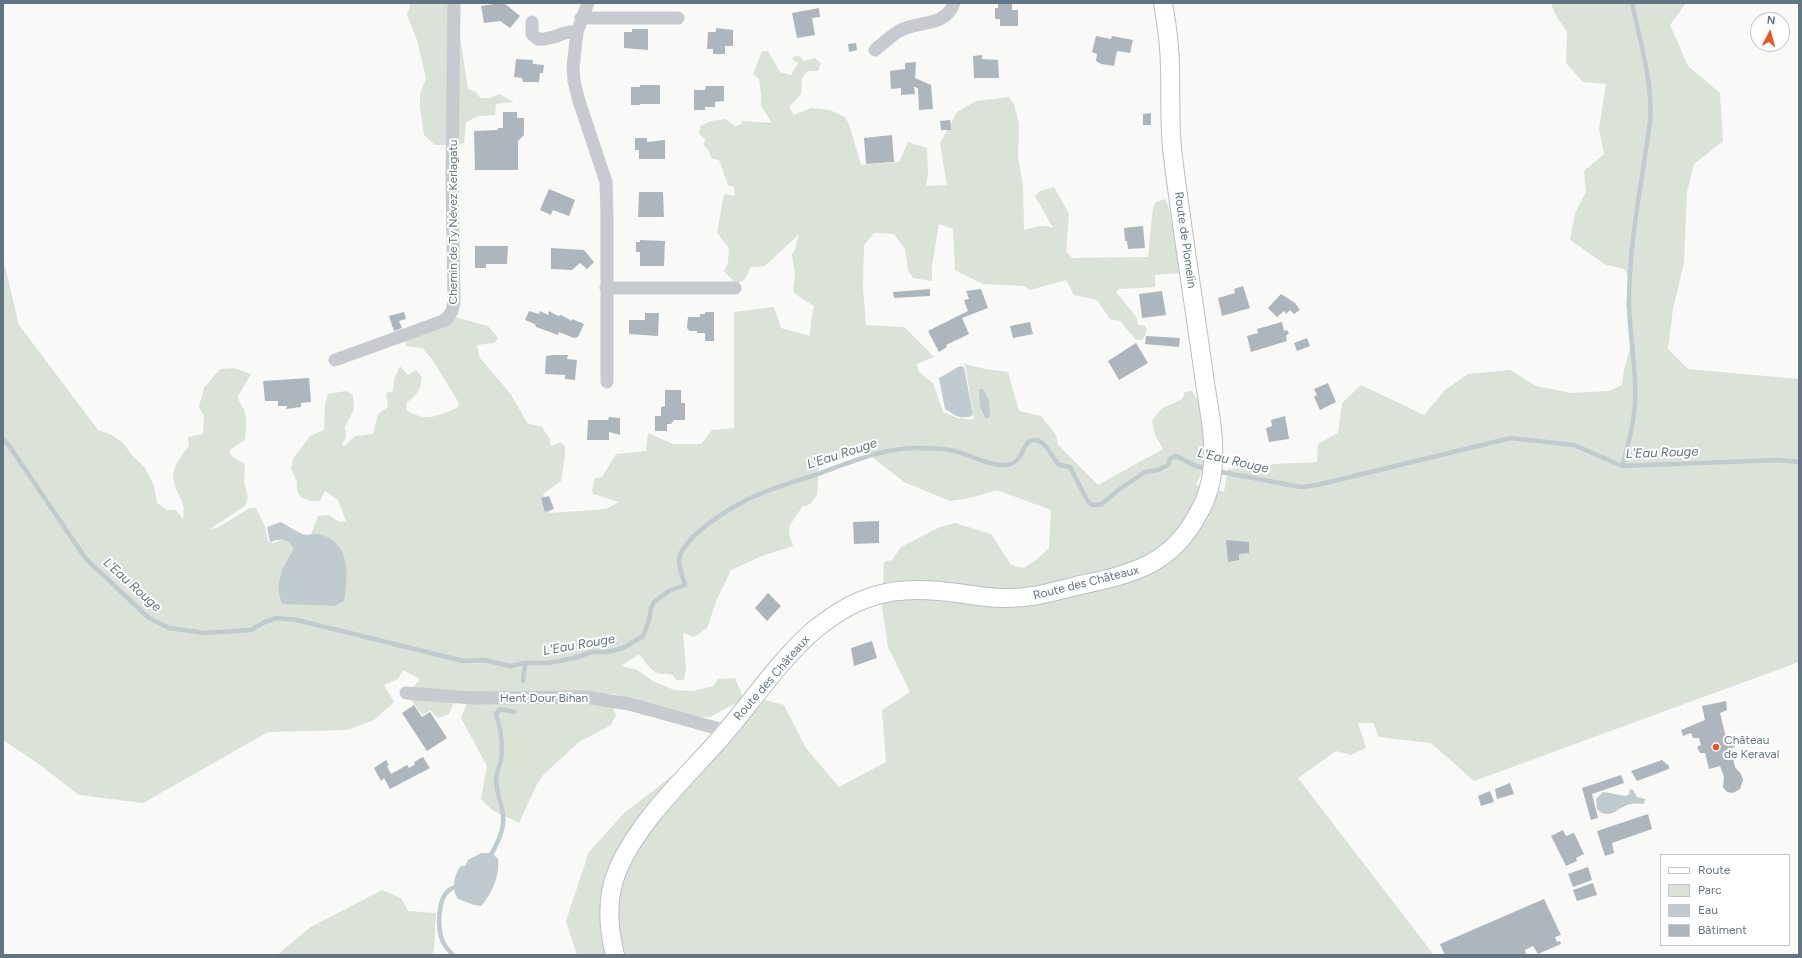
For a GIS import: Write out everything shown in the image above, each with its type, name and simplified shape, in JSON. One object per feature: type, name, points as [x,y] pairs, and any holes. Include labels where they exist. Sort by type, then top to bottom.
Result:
[{"type":"street","name":"Chemin de Ty Névez Kerlagatu","points":[[335,360],[443,321],[451,314],[453,309],[452,174],[454,3]]},
{"type":"street","points":[[588,3],[581,18],[577,32],[573,57],[574,81],[606,182],[607,382]]},
{"type":"street","points":[[875,50],[903,30],[938,21],[947,14],[954,3]]},
{"type":"street","name":"Route de Plomelin","points":[[1163,3],[1169,48],[1172,154],[1209,413],[1213,450],[1212,472]]},
{"type":"street","points":[[581,18],[678,18]]},
{"type":"street","points":[[532,22],[532,34],[538,39],[551,38],[566,32],[577,32]]},
{"type":"street","points":[[606,288],[735,288]]},
{"type":"street","name":"Route des Châteaux","points":[[615,955],[609,918],[610,899],[616,873],[633,840],[651,816],[727,731],[799,644],[825,622],[855,603],[882,594],[916,590],[953,592],[1005,598],[1026,598],[1106,580],[1137,571],[1162,558],[1188,531],[1203,503],[1212,472]]},
{"type":"street","name":"Hent Dour Bihan","points":[[406,693],[472,698],[585,697],[629,704],[727,731]]},
{"type":"green space","points":[[411,3],[455,3],[468,89],[476,92],[480,98],[490,98],[499,94],[514,102],[496,104],[495,115],[478,116],[466,122],[464,143],[459,145],[435,145],[424,135],[420,107],[420,94],[426,78],[417,40],[407,15]]},
{"type":"green space","points":[[1551,3],[1686,3],[1670,25],[1688,66],[1720,93],[1723,141],[1694,164],[1687,192],[1684,263],[1673,309],[1668,349],[1688,369],[1799,379],[1799,662],[1474,781],[1431,743],[1379,737],[1373,723],[1358,723],[1366,748],[1350,755],[1336,751],[1298,778],[1434,955],[577,955],[566,921],[589,852],[624,813],[689,763],[740,729],[765,700],[784,705],[806,748],[839,787],[886,762],[882,710],[910,692],[888,647],[882,607],[884,562],[892,560],[901,547],[940,527],[955,523],[991,534],[1011,565],[1024,568],[1036,560],[1049,548],[1051,510],[997,490],[970,498],[950,501],[904,482],[863,450],[819,468],[817,495],[810,504],[802,507],[790,525],[789,534],[793,546],[762,556],[731,570],[717,599],[707,628],[694,637],[683,633],[686,667],[684,680],[676,680],[670,674],[660,674],[654,672],[639,654],[621,666],[637,670],[653,681],[674,690],[694,691],[713,686],[718,679],[735,678],[742,694],[740,701],[710,717],[701,717],[687,715],[614,694],[601,694],[611,704],[616,715],[611,725],[579,742],[543,775],[536,786],[519,823],[492,810],[481,799],[487,766],[461,718],[468,701],[456,698],[449,714],[438,718],[430,710],[423,715],[407,695],[420,679],[403,670],[398,679],[384,685],[394,702],[374,720],[347,730],[268,732],[143,803],[79,795],[36,762],[3,740],[3,258],[19,325],[98,430],[112,435],[124,444],[131,454],[145,468],[154,486],[157,503],[167,510],[176,510],[183,519],[184,509],[181,498],[175,486],[173,475],[176,464],[189,446],[188,437],[203,434],[204,416],[199,407],[204,388],[220,369],[234,368],[251,374],[238,396],[246,418],[245,440],[231,449],[229,453],[234,458],[245,464],[244,482],[248,498],[245,506],[210,529],[217,528],[250,508],[256,508],[265,527],[268,542],[274,543],[283,539],[290,542],[295,549],[286,560],[279,586],[345,591],[346,565],[320,535],[311,534],[318,516],[329,515],[339,522],[346,521],[338,500],[325,491],[320,501],[310,501],[301,497],[297,491],[297,482],[291,469],[293,459],[310,436],[324,430],[325,404],[328,394],[346,391],[353,395],[354,409],[345,427],[346,437],[342,444],[345,446],[355,436],[373,434],[378,414],[388,407],[386,393],[393,391],[394,380],[400,366],[408,375],[416,370],[422,377],[421,385],[418,391],[407,402],[406,410],[420,416],[432,417],[457,408],[459,403],[432,359],[422,348],[406,346],[406,341],[455,317],[488,326],[498,338],[494,343],[477,345],[479,357],[510,393],[528,424],[541,426],[550,439],[550,444],[552,446],[560,442],[565,446],[561,481],[543,494],[550,513],[606,509],[619,502],[593,494],[592,490],[595,478],[602,477],[616,454],[646,451],[648,433],[673,444],[701,444],[712,430],[734,428],[734,312],[774,307],[781,328],[810,336],[814,306],[793,291],[795,273],[792,254],[795,250],[799,234],[765,266],[750,267],[746,278],[739,283],[736,284],[724,271],[728,263],[729,248],[717,233],[724,194],[735,196],[734,187],[728,185],[719,160],[712,159],[708,149],[704,146],[705,139],[699,134],[700,126],[711,121],[725,119],[735,126],[740,125],[743,121],[772,123],[761,106],[759,79],[753,74],[762,51],[768,51],[780,72],[791,75],[798,63],[792,59],[795,56],[801,57],[804,61],[815,58],[821,63],[818,71],[808,71],[802,78],[801,94],[789,107],[794,115],[811,108],[830,110],[845,117],[849,124],[861,165],[899,162],[908,142],[927,148],[928,174],[926,186],[947,185],[940,143],[957,112],[976,101],[1009,97],[1014,104],[1019,124],[1018,157],[1023,186],[1024,230],[1042,226],[1053,228],[1035,196],[1040,191],[1054,187],[1069,214],[1066,251],[1072,258],[1148,257],[1153,207],[1156,202],[1165,199],[1169,208],[1181,273],[1155,275],[1155,287],[1119,289],[1116,292],[1137,318],[1138,325],[1144,325],[1147,329],[1143,340],[1136,340],[1120,321],[1110,319],[1097,300],[1074,295],[1066,280],[1030,290],[1024,286],[983,284],[955,270],[953,229],[939,224],[932,266],[932,281],[913,278],[908,271],[905,249],[894,234],[874,233],[864,245],[863,287],[866,325],[904,327],[934,357],[917,364],[918,371],[933,383],[943,412],[958,418],[974,420],[965,364],[985,369],[1008,372],[1019,411],[1041,416],[1056,435],[1058,445],[1098,485],[1163,449],[1155,435],[1152,421],[1161,409],[1182,399],[1185,392],[1192,391],[1200,404],[1205,419],[1205,464],[1196,485],[1224,492],[1228,469],[1255,468],[1275,464],[1317,462],[1318,444],[1338,433],[1342,403],[1361,385],[1424,415],[1445,390],[1468,374],[1510,370],[1536,386],[1572,393],[1609,391],[1622,385],[1624,370],[1633,337],[1626,305],[1630,279],[1624,269],[1606,265],[1570,240],[1575,213],[1586,192],[1584,171],[1604,154],[1599,129],[1606,84],[1583,82],[1566,63],[1567,32],[1555,14]]},
{"type":"green space","points":[[382,890],[401,898],[408,911],[436,913],[434,950],[432,955],[277,955],[309,928]]},
{"type":"water","points":[[960,366],[964,367],[973,415],[969,417],[955,415],[945,409],[939,378]]},
{"type":"water","points":[[979,389],[983,389],[989,401],[990,417],[986,419],[980,407]]},
{"type":"water","points":[[281,522],[302,534],[322,535],[331,539],[338,546],[343,554],[345,562],[346,582],[344,601],[335,606],[283,604],[280,597],[279,583],[283,568],[294,549],[292,545],[284,540],[270,542],[267,527]]},
{"type":"water","points":[[1630,789],[1633,790],[1637,797],[1645,799],[1644,804],[1627,805],[1610,814],[1601,813],[1597,809],[1596,799],[1603,792],[1626,796],[1629,794]]},
{"type":"water","points":[[481,853],[492,853],[498,859],[498,871],[492,890],[481,906],[458,899],[454,882],[461,866],[465,866],[468,860]]},
{"type":"building","points":[[504,3],[520,16],[510,28],[500,21],[484,23],[481,6]]},
{"type":"building","points":[[998,3],[1012,3],[1012,10],[1018,10],[1018,26],[1000,26],[1000,19],[995,19],[995,8],[998,8]]},
{"type":"building","points":[[819,8],[820,17],[812,18],[815,35],[797,38],[792,13]]},
{"type":"building","points":[[716,28],[733,30],[733,46],[725,46],[725,54],[713,54],[713,49],[707,49],[708,32],[716,32]]},
{"type":"building","points":[[632,29],[648,29],[648,50],[624,48],[624,32],[632,32]]},
{"type":"building","points":[[1096,36],[1111,39],[1112,36],[1133,40],[1130,53],[1117,51],[1114,66],[1101,64],[1096,61],[1097,54],[1092,52]]},
{"type":"building","points":[[856,43],[857,50],[849,52],[848,44]]},
{"type":"building","points":[[982,55],[982,59],[998,60],[999,78],[974,78],[973,56]]},
{"type":"building","points":[[516,59],[533,60],[533,64],[544,65],[543,73],[540,73],[539,82],[523,82],[522,78],[514,77]]},
{"type":"building","points":[[916,62],[915,78],[931,85],[933,109],[919,110],[918,88],[916,87],[914,87],[915,94],[901,95],[901,88],[891,89],[890,71],[905,69],[905,63]]},
{"type":"building","points":[[640,85],[660,85],[660,104],[631,105],[631,87],[640,87]]},
{"type":"building","points":[[706,86],[724,86],[724,101],[715,102],[715,107],[705,107],[705,110],[694,110],[694,90],[705,90]]},
{"type":"building","points":[[503,112],[517,112],[517,118],[524,118],[524,135],[518,141],[518,170],[475,170],[474,131],[498,130],[498,128],[503,128]]},
{"type":"building","points":[[1151,113],[1151,125],[1143,125],[1143,114]]},
{"type":"building","points":[[950,120],[951,130],[941,130],[940,121]]},
{"type":"building","points":[[892,135],[894,162],[866,164],[864,138]]},
{"type":"building","points":[[635,138],[647,138],[647,142],[665,140],[665,159],[639,159],[639,150],[635,150]]},
{"type":"building","points":[[549,189],[575,200],[569,216],[553,210],[551,215],[540,210]]},
{"type":"building","points":[[639,192],[663,192],[664,217],[638,217]]},
{"type":"building","points":[[1143,226],[1145,248],[1128,249],[1127,241],[1125,241],[1124,228]]},
{"type":"building","points":[[640,240],[665,241],[664,266],[640,266],[640,252],[636,252],[636,242],[640,242]]},
{"type":"building","points":[[475,246],[508,246],[507,264],[486,264],[486,268],[475,268]]},
{"type":"building","points":[[551,248],[584,250],[594,262],[587,269],[580,263],[572,270],[551,269]]},
{"type":"building","points":[[1243,286],[1250,308],[1222,316],[1218,298],[1235,293],[1234,289]]},
{"type":"building","points":[[930,289],[930,296],[894,298],[893,292]]},
{"type":"building","points":[[981,289],[988,308],[962,318],[969,334],[946,345],[947,347],[939,352],[928,331],[968,311],[964,300],[969,299],[966,291]]},
{"type":"building","points":[[1162,291],[1166,315],[1142,318],[1139,294]]},
{"type":"building","points":[[1281,294],[1295,303],[1300,310],[1294,314],[1290,310],[1286,314],[1284,311],[1277,317],[1268,308]]},
{"type":"building","points":[[529,311],[539,314],[540,311],[548,315],[549,311],[558,316],[561,315],[572,321],[572,319],[584,324],[578,337],[574,338],[559,332],[558,335],[536,327],[535,324],[525,320]]},
{"type":"building","points":[[404,312],[406,319],[399,321],[402,328],[394,331],[389,316]]},
{"type":"building","points":[[705,312],[714,312],[714,341],[705,341],[705,333],[697,333],[697,331],[690,331],[687,328],[688,317],[700,317],[700,314],[705,314]]},
{"type":"building","points":[[645,313],[659,313],[658,336],[629,334],[629,320],[645,320]]},
{"type":"building","points":[[1030,322],[1033,334],[1013,338],[1010,326]]},
{"type":"building","points":[[1282,322],[1284,331],[1287,330],[1289,334],[1286,335],[1287,341],[1251,352],[1247,336],[1258,333],[1257,329]]},
{"type":"building","points":[[1146,336],[1180,338],[1179,347],[1145,344]]},
{"type":"building","points":[[1307,338],[1310,346],[1297,351],[1294,343]]},
{"type":"building","points":[[1136,343],[1148,363],[1119,380],[1108,361]]},
{"type":"building","points":[[568,355],[567,359],[577,360],[575,380],[565,379],[565,375],[545,374],[546,356]]},
{"type":"building","points":[[309,378],[311,402],[301,403],[301,407],[286,409],[287,406],[278,406],[278,401],[265,401],[263,381]]},
{"type":"building","points":[[1328,383],[1336,402],[1320,410],[1314,397],[1317,395],[1314,389]]},
{"type":"building","points":[[665,390],[681,390],[681,403],[685,403],[685,420],[674,420],[671,424],[667,424],[667,431],[655,431],[655,416],[661,416],[661,407],[665,406]]},
{"type":"building","points":[[1285,416],[1289,439],[1269,442],[1266,428],[1272,426],[1271,420]]},
{"type":"building","points":[[609,417],[620,418],[620,435],[609,432],[609,440],[587,440],[588,420],[608,420]]},
{"type":"building","points":[[549,496],[554,509],[545,512],[541,498]]},
{"type":"building","points":[[879,521],[879,543],[854,544],[853,522]]},
{"type":"building","points":[[1226,540],[1249,542],[1249,553],[1239,554],[1239,560],[1228,562]]},
{"type":"building","points":[[768,593],[781,606],[767,621],[755,608]]},
{"type":"building","points":[[872,641],[877,658],[854,666],[851,648]]},
{"type":"building","name":"Château de Keraval","points":[[1726,701],[1727,710],[1720,713],[1727,741],[1732,739],[1735,747],[1731,748],[1735,767],[1741,774],[1743,780],[1740,789],[1733,793],[1727,792],[1723,787],[1724,777],[1720,766],[1709,769],[1705,753],[1700,753],[1697,747],[1701,745],[1699,738],[1693,738],[1691,733],[1683,736],[1681,730],[1705,720],[1702,706]]},
{"type":"building","points":[[414,705],[422,717],[430,712],[447,738],[427,751],[402,713]]},
{"type":"building","points":[[423,757],[430,768],[390,789],[384,778],[381,781],[374,768],[386,760],[391,774],[407,765],[409,768],[415,764],[414,762]]},
{"type":"building","points":[[1662,760],[1669,766],[1669,769],[1637,781],[1631,771]]},
{"type":"building","points":[[1621,775],[1624,783],[1592,794],[1598,818],[1591,820],[1582,788]]},
{"type":"building","points":[[1510,783],[1514,794],[1497,799],[1495,789]]},
{"type":"building","points":[[1490,791],[1494,802],[1481,806],[1478,796]]},
{"type":"building","points":[[1648,814],[1652,829],[1612,843],[1614,853],[1605,856],[1597,831]]},
{"type":"building","points":[[1563,830],[1566,836],[1574,833],[1584,854],[1576,858],[1577,861],[1566,866],[1551,836]]},
{"type":"building","points":[[1588,867],[1592,880],[1573,887],[1568,874]]},
{"type":"building","points":[[1593,883],[1597,895],[1577,901],[1573,890]]},
{"type":"building","points":[[1544,899],[1561,935],[1555,937],[1557,942],[1560,941],[1561,944],[1538,954],[1533,946],[1525,950],[1526,955],[1445,955],[1440,944]]},
{"type":"waterway","points":[[1622,466],[1633,418],[1635,389],[1629,314],[1630,269],[1633,236],[1650,122],[1650,92],[1648,77],[1632,3]]},
{"type":"waterway","name":"L'Eau Rouge","points":[[1216,471],[1301,487],[1317,485],[1511,438],[1574,445],[1622,466],[1777,460],[1799,462]]},
{"type":"waterway","name":"L'Eau Rouge","points":[[3,439],[10,447],[86,559],[149,618],[169,628],[205,633],[251,630],[265,622],[277,618],[297,620],[463,661],[484,660],[510,666],[525,663],[548,663],[574,658],[592,652],[607,652],[623,648],[643,636],[654,602],[669,591],[685,585],[679,558],[688,542],[704,527],[732,508],[757,495],[878,453],[904,449],[942,449],[990,463],[1003,465],[1016,461],[1027,444],[1030,441],[1035,440],[1046,446],[1059,465],[1070,467],[1087,500],[1092,505],[1102,504],[1117,491],[1145,472],[1158,470],[1168,465],[1170,459],[1176,456],[1196,466],[1209,469]]},
{"type":"waterway","points":[[523,681],[525,663]]},
{"type":"waterway","points":[[489,858],[503,826],[503,815],[496,783],[496,776],[501,760],[502,749],[496,714],[500,709],[514,712]]},
{"type":"waterway","points":[[453,955],[446,947],[441,937],[439,926],[440,913],[442,900],[445,895],[449,890],[459,885]]},
{"type":"place","name":"Château de Keraval","points":[[1716,747]]}]
